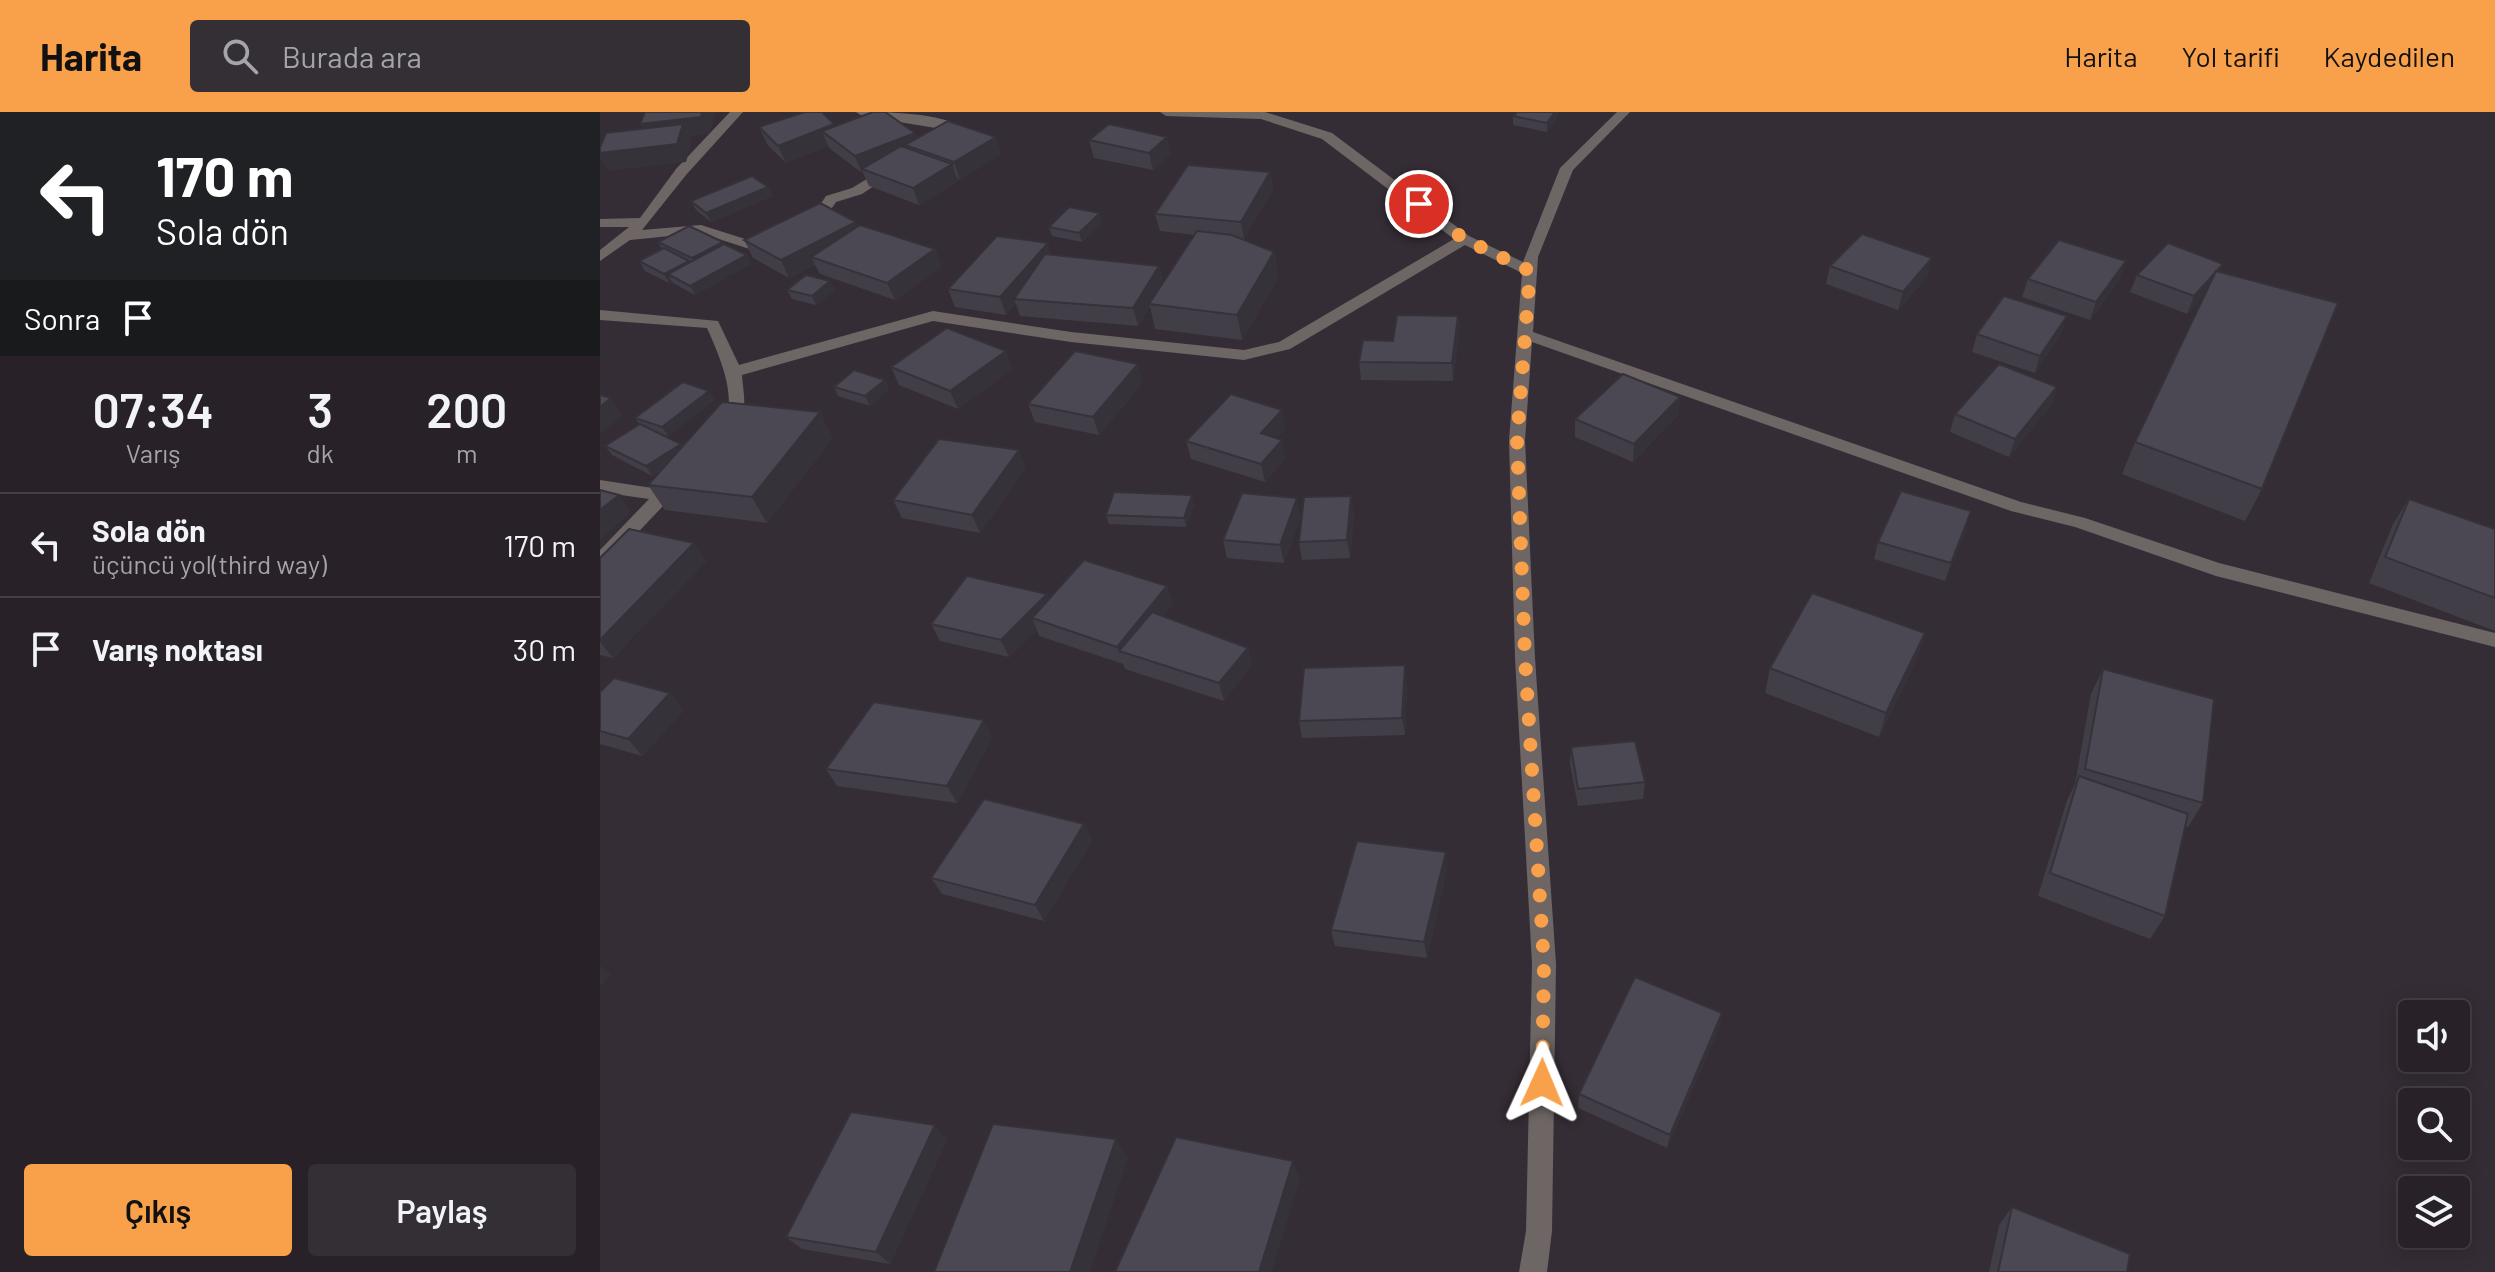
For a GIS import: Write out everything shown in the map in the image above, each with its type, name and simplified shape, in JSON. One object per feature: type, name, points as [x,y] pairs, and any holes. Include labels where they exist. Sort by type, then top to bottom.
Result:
[{"type":"street","points":[[600,257],[644,222],[681,172],[737,112]]},
{"type":"street","points":[[862,112],[934,122],[959,129],[943,138]]},
{"type":"street","points":[[934,122],[957,112]]},
{"type":"street","points":[[1166,112],[1262,115],[1327,136],[1464,239],[1530,271]]},
{"type":"street","points":[[1533,1272],[1539,1231],[1544,964],[1525,658],[1517,440],[1531,257],[1567,168],[1624,112]]},
{"type":"street","points":[[628,236],[701,229],[762,249],[818,218],[831,199],[857,191],[905,161]]},
{"type":"street","points":[[600,223],[644,222]]},
{"type":"street","points":[[734,372],[933,316],[1071,337],[1244,355],[1284,346],[1464,239]]},
{"type":"street","points":[[600,315],[713,324],[734,372],[735,419],[715,441]]},
{"type":"street","points":[[1525,334],[2017,507],[2079,522],[2216,569],[2495,640]]},
{"type":"street","points":[[600,561],[684,474]]},
{"type":"street","points":[[600,486],[663,495]]},
{"type":"building","points":[[645,112],[702,112],[701,117],[640,124]]},
{"type":"building","points":[[805,112],[822,112],[834,124],[778,146],[759,127]]},
{"type":"building","points":[[873,112],[885,112],[915,133],[855,156],[822,131]]},
{"type":"building","points":[[1517,112],[1555,112],[1547,123],[1513,116]]},
{"type":"building","points":[[948,121],[996,137],[954,162],[905,145]]},
{"type":"building","points":[[683,124],[677,144],[600,153],[606,133]]},
{"type":"building","points":[[1109,124],[1167,137],[1149,153],[1089,140]]},
{"type":"building","points":[[901,146],[952,164],[913,188],[862,169]]},
{"type":"building","points":[[1188,165],[1270,172],[1241,222],[1155,214]]},
{"type":"building","points":[[752,176],[768,187],[706,213],[691,201]]},
{"type":"building","points":[[820,203],[856,222],[781,260],[744,240]]},
{"type":"building","points":[[1069,207],[1100,213],[1079,233],[1049,227]]},
{"type":"building","points":[[860,225],[935,249],[887,283],[811,257]]},
{"type":"building","points":[[689,226],[723,242],[692,258],[658,242]]},
{"type":"building","points":[[1197,231],[1232,235],[1274,252],[1237,315],[1149,304]]},
{"type":"building","points":[[1862,234],[1932,258],[1903,292],[1830,266]]},
{"type":"building","points":[[997,236],[1048,243],[1000,297],[948,289]]},
{"type":"building","points":[[2059,240],[2126,261],[2096,302],[2028,279]]},
{"type":"building","points":[[2168,243],[2223,264],[2194,296],[2137,275]]},
{"type":"building","points":[[724,244],[747,255],[690,286],[668,274]]},
{"type":"building","points":[[664,248],[689,261],[664,274],[639,261]]},
{"type":"building","points":[[1045,254],[1159,266],[1133,308],[1014,299]]},
{"type":"building","points":[[2216,271],[2338,303],[2262,489],[2135,442]]},
{"type":"building","points":[[806,275],[830,281],[812,296],[787,290]]},
{"type":"building","points":[[2004,296],[2067,316],[2040,356],[1977,334]]},
{"type":"building","points":[[1397,315],[1458,316],[1452,363],[1359,362],[1363,340],[1393,341]]},
{"type":"building","points":[[947,328],[1006,351],[950,391],[891,367]]},
{"type":"building","points":[[1075,351],[1138,364],[1093,417],[1028,404]]},
{"type":"building","points":[[1999,364],[2057,387],[2015,439],[1955,414]]},
{"type":"building","points":[[854,370],[885,380],[865,396],[834,387]]},
{"type":"building","points":[[1623,374],[1680,397],[1634,444],[1575,419]]},
{"type":"building","points":[[683,382],[709,391],[662,427],[635,418]]},
{"type":"building","points":[[1231,394],[1282,410],[1261,433],[1282,440],[1261,464],[1186,441]]},
{"type":"building","points":[[600,395],[611,398],[600,407]]},
{"type":"building","points":[[722,402],[820,412],[752,497],[648,485]]},
{"type":"building","points":[[640,424],[681,444],[646,466],[605,446]]},
{"type":"building","points":[[939,439],[1019,450],[972,515],[893,500]]},
{"type":"building","points":[[600,490],[619,495],[600,510]]},
{"type":"building","points":[[1901,491],[1971,511],[1951,563],[1878,542]]},
{"type":"building","points":[[1114,492],[1192,495],[1184,518],[1106,515]]},
{"type":"building","points":[[1242,493],[1297,498],[1280,545],[1223,540]]},
{"type":"building","points":[[1351,496],[1347,540],[1299,542],[1304,497]]},
{"type":"building","points":[[2409,499],[2495,529],[2495,598],[2385,557]]},
{"type":"building","points":[[629,529],[694,543],[600,640],[600,558]]},
{"type":"building","points":[[1084,560],[1167,586],[1117,647],[1032,618]]},
{"type":"building","points":[[967,576],[1047,594],[1001,640],[931,624]]},
{"type":"building","points":[[1812,593],[1925,633],[1886,713],[1770,668]]},
{"type":"building","points":[[1152,612],[1248,648],[1219,683],[1119,651]]},
{"type":"building","points":[[1405,665],[1402,718],[1299,721],[1304,668]]},
{"type":"building","points":[[2103,669],[2214,699],[2203,803],[2085,769]]},
{"type":"building","points":[[614,678],[670,693],[628,739],[600,731],[600,692]]},
{"type":"building","points":[[874,702],[984,720],[947,786],[826,769]]},
{"type":"building","points":[[1635,741],[1645,782],[1578,789],[1571,747]]},
{"type":"building","points":[[2079,776],[2188,814],[2165,916],[2050,873]]},
{"type":"building","points":[[984,799],[1084,824],[1035,905],[931,878]]},
{"type":"building","points":[[1357,841],[1446,852],[1424,942],[1331,930]]},
{"type":"building","points":[[1635,977],[1722,1013],[1670,1135],[1579,1094]]},
{"type":"building","points":[[851,1112],[935,1125],[876,1252],[786,1237]]},
{"type":"building","points":[[993,1124],[1116,1139],[1070,1272],[934,1272]]},
{"type":"building","points":[[1176,1137],[1293,1161],[1259,1272],[1115,1272]]},
{"type":"building","points":[[2012,1207],[2130,1254],[2127,1272],[1998,1272]]},
{"type":"route","points":[[1419,204],[1464,239],[1530,271],[1517,440],[1525,658],[1544,964],[1542,1083]]}]
